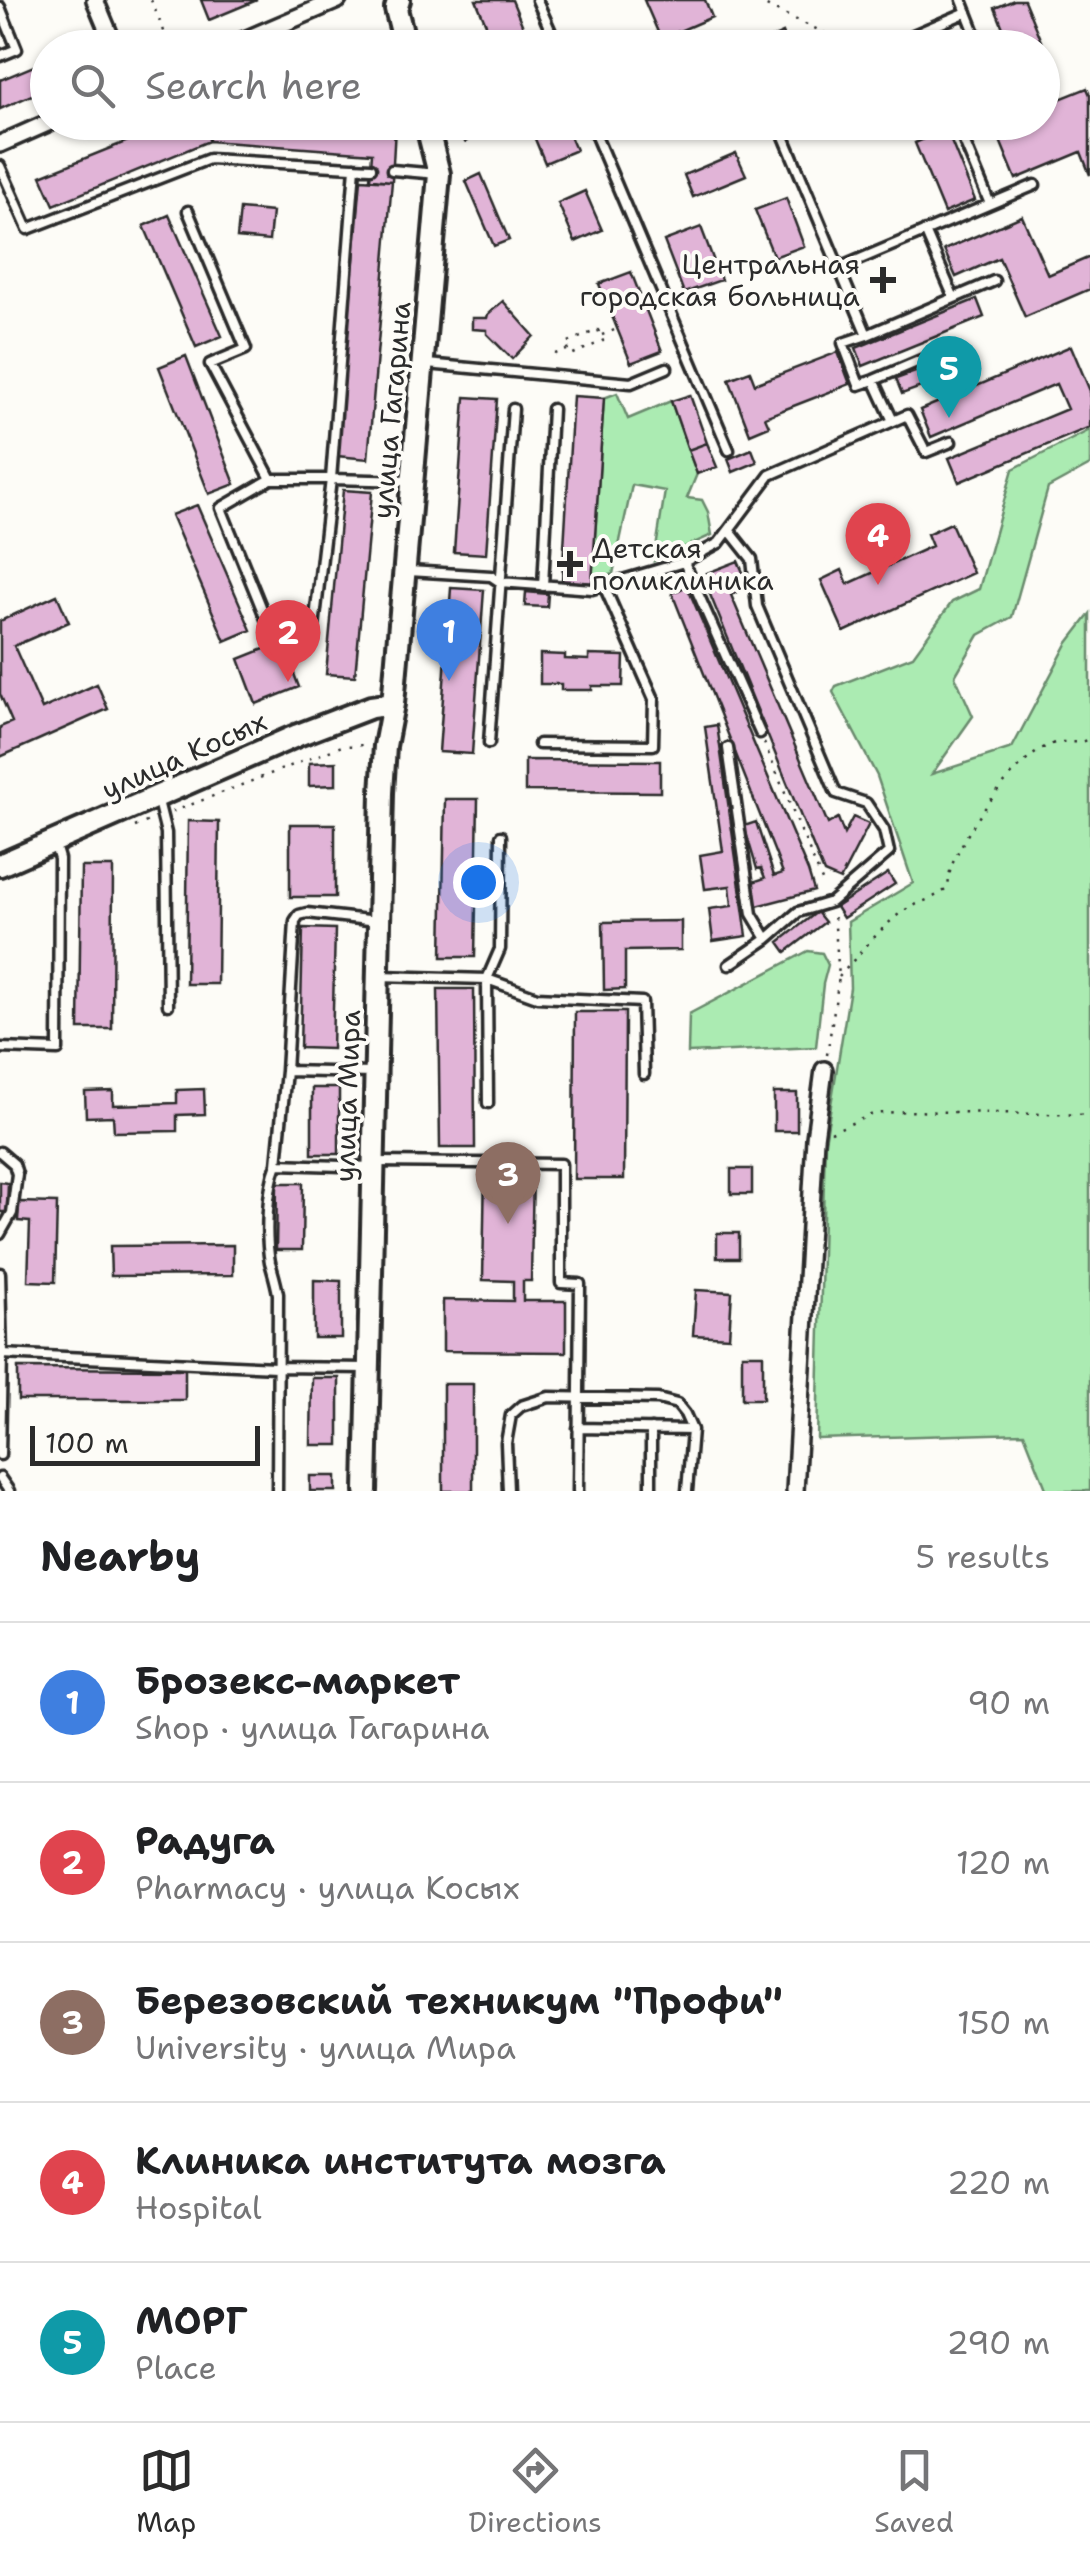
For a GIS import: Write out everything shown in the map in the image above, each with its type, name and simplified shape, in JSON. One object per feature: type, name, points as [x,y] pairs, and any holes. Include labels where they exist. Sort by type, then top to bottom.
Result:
[{"type":"street","points":[[95,0],[108,30]]},
{"type":"street","points":[[268,30],[338,0]]},
{"type":"street","points":[[398,0],[401,30]]},
{"type":"street","points":[[0,144],[30,131]]},
{"type":"street","name":"улица Гагарина","points":[[392,704],[439,174],[430,140]]},
{"type":"street","name":"улица Косых","points":[[0,865],[160,806],[333,721],[392,704]]},
{"type":"street","name":"улица Мира","points":[[366,1491],[382,792],[392,704]]},
{"type":"street","points":[[795,1491],[815,1138],[824,1070]]},
{"type":"lane","points":[[537,0],[550,30]]},
{"type":"lane","points":[[962,0],[974,30]]},
{"type":"lane","points":[[0,7],[17,49],[0,56]]},
{"type":"lane","points":[[924,30],[966,12]]},
{"type":"lane","points":[[598,140],[729,450]]},
{"type":"lane","points":[[786,140],[867,335]]},
{"type":"lane","points":[[963,140],[990,204]]},
{"type":"lane","points":[[0,166],[28,229],[209,158],[370,168]]},
{"type":"lane","points":[[313,636],[331,479],[355,167]]},
{"type":"lane","points":[[392,170],[439,174]]},
{"type":"lane","points":[[839,268],[1036,185]]},
{"type":"lane","points":[[188,211],[246,349],[210,364],[271,480]]},
{"type":"lane","points":[[925,231],[954,298]]},
{"type":"lane","points":[[926,358],[859,385],[843,344],[994,281]]},
{"type":"lane","points":[[422,364],[630,382],[667,368]]},
{"type":"lane","points":[[874,380],[893,421]]},
{"type":"lane","points":[[543,586],[552,409]]},
{"type":"lane","points":[[489,743],[514,410]]},
{"type":"lane","points":[[404,571],[490,576],[500,582],[592,589],[684,562],[719,544],[770,475],[907,415],[926,452],[951,442]]},
{"type":"lane","points":[[266,619],[221,508],[271,480],[412,481]]},
{"type":"lane","points":[[729,965],[798,912],[831,902],[889,852],[884,830],[866,803],[836,793],[757,606],[752,559],[730,530]]},
{"type":"lane","points":[[684,562],[760,732]]},
{"type":"lane","points":[[538,744],[654,746],[654,698],[604,586]]},
{"type":"lane","points":[[728,748],[746,884],[752,914],[766,939]]},
{"type":"lane","points":[[160,806],[166,834],[168,1005]]},
{"type":"lane","points":[[488,1104],[487,979],[500,949],[501,836]]},
{"type":"lane","points":[[0,1048],[58,1050],[60,859],[54,842]]},
{"type":"lane","points":[[277,1491],[278,1294],[268,1228],[286,1071],[295,921],[307,913],[380,921]]},
{"type":"lane","points":[[378,976],[487,979],[537,997],[642,1002],[644,1074]]},
{"type":"lane","points":[[286,1071],[376,1073]]},
{"type":"lane","points":[[0,1152],[14,1164],[16,1174],[12,1213],[0,1234]]},
{"type":"lane","points":[[277,1164],[561,1164],[561,1284],[580,1284],[578,1491]]},
{"type":"lane","points":[[0,1273],[0,1455]]},
{"type":"lane","points":[[2,1354],[368,1368]]},
{"type":"lane","points":[[508,1491],[506,1443],[510,1415],[521,1406],[550,1397],[677,1404],[692,1430],[686,1491]]},
{"type":"lane","points":[[578,1428],[692,1430]]},
{"type":"lane","points":[[650,1491],[651,1429]]},
{"type":"lane","points":[[0,1478],[8,1491]]},
{"type":"path","points":[[150,0],[163,30]]},
{"type":"path","points":[[759,0],[818,30]]},
{"type":"path","points":[[601,336],[617,328]]},
{"type":"path","points":[[598,330],[603,341],[571,355],[568,349],[566,344],[598,330]]},
{"type":"path","points":[[555,354],[568,349]]},
{"type":"path","points":[[760,732],[831,902],[839,977],[824,1070]]},
{"type":"path","points":[[839,977],[903,911],[948,888],[951,867],[976,820],[1022,763],[1053,743],[1083,743],[1090,738]]},
{"type":"path","points":[[128,830],[160,806],[342,746],[369,744]]},
{"type":"path","points":[[815,1138],[874,1114],[905,1111],[1090,1115]]},
{"type":"green space","points":[[617,393],[628,419],[671,401],[697,474],[687,498],[702,500],[712,535],[654,561],[665,491],[632,485],[613,574],[592,583],[604,398]]},
{"type":"green space","points":[[1090,430],[1090,465],[1048,488],[1012,617],[979,635],[955,676],[973,716],[932,774],[1012,748],[1067,644],[1090,614],[1090,1491],[1047,1491],[1024,1433],[817,1439],[825,1142],[850,988],[848,922],[913,883],[877,776],[833,692],[836,686],[913,656],[952,602],[979,589],[1013,469]]},
{"type":"green space","points":[[808,951],[822,953],[828,965],[816,1047],[688,1053],[689,1014]]},
{"type":"building","points":[[201,0],[257,0],[209,20]]},
{"type":"building","points":[[476,0],[512,0],[524,30],[488,30]]},
{"type":"building","points":[[644,0],[705,0],[712,17],[682,30],[657,30]]},
{"type":"building","points":[[1024,0],[1036,30],[1004,30],[995,8]]},
{"type":"building","points":[[30,68],[30,96],[0,109],[0,80]]},
{"type":"building","points":[[1087,88],[1090,95],[1090,175],[1081,152],[1016,179],[1000,140],[1060,140],[1060,99]]},
{"type":"building","points":[[130,140],[209,140],[54,205],[41,176]]},
{"type":"building","points":[[394,140],[392,181],[370,179],[372,153],[209,141]]},
{"type":"building","points":[[535,140],[572,140],[576,150],[545,163]]},
{"type":"building","points":[[950,140],[975,200],[944,213],[915,143]]},
{"type":"building","points":[[736,153],[746,175],[693,197],[684,175]]},
{"type":"building","points":[[481,174],[509,240],[494,246],[466,181]]},
{"type":"building","points":[[361,179],[392,181],[368,459],[337,456]]},
{"type":"building","points":[[585,191],[602,230],[575,242],[558,203]]},
{"type":"building","points":[[786,198],[804,246],[774,257],[755,210]]},
{"type":"building","points":[[240,209],[272,212],[269,241],[237,238]]},
{"type":"building","points":[[169,215],[222,336],[196,347],[144,226]]},
{"type":"building","points":[[1022,216],[1048,275],[1090,257],[1090,289],[1025,317],[999,258],[956,277],[944,250]]},
{"type":"building","points":[[701,227],[721,280],[684,293],[664,241]]},
{"type":"building","points":[[631,272],[662,351],[631,363],[599,284]]},
{"type":"building","points":[[977,299],[984,317],[863,366],[856,348]]},
{"type":"building","points":[[503,301],[534,336],[512,359],[487,330],[472,329],[472,318],[487,318]]},
{"type":"building","points":[[1071,346],[1090,391],[1090,427],[959,482],[949,458],[1067,409],[1056,384],[931,437],[920,410]]},
{"type":"building","points":[[838,352],[850,384],[765,417],[769,426],[750,434],[729,379],[750,371],[755,384]]},
{"type":"building","points":[[186,356],[235,484],[209,494],[159,367]]},
{"type":"building","points":[[940,363],[946,378],[902,394],[896,379]]},
{"type":"building","points":[[690,395],[707,443],[688,450],[671,401]]},
{"type":"building","points":[[573,396],[604,398],[592,583],[562,581]]},
{"type":"building","points":[[465,397],[497,399],[486,554],[454,552]]},
{"type":"building","points":[[707,443],[717,467],[697,474],[688,450]]},
{"type":"building","points":[[752,449],[757,462],[733,472],[728,459]]},
{"type":"building","points":[[343,490],[372,492],[355,676],[326,674]]},
{"type":"building","points":[[197,505],[251,630],[225,641],[171,515]]},
{"type":"building","points":[[951,523],[973,573],[844,632],[821,580],[842,570],[848,584],[932,546],[927,534]]},
{"type":"building","points":[[738,561],[749,586],[731,595],[828,824],[838,818],[844,834],[853,817],[869,824],[840,880],[824,873],[702,575]]},
{"type":"building","points":[[687,586],[814,891],[757,906],[750,883],[765,878],[761,868],[757,869],[744,826],[756,822],[774,876],[783,873],[672,593]]},
{"type":"building","points":[[451,588],[484,590],[472,754],[439,752]]},
{"type":"building","points":[[526,592],[548,594],[547,607],[525,606]]},
{"type":"building","points":[[57,595],[69,622],[14,646],[42,709],[97,684],[108,709],[0,757],[0,727],[12,722],[0,694],[0,621]]},
{"type":"building","points":[[282,642],[299,687],[256,704],[239,659]]},
{"type":"building","points":[[540,654],[589,660],[589,655],[624,656],[623,686],[561,690],[561,684],[540,684]]},
{"type":"building","points":[[717,725],[747,936],[713,941],[709,909],[732,906],[730,886],[705,889],[700,855],[723,851],[705,727]]},
{"type":"building","points":[[525,760],[660,761],[660,792],[525,791]]},
{"type":"building","points":[[336,762],[336,785],[309,786],[309,763]]},
{"type":"building","points":[[445,799],[478,799],[475,957],[442,957]]},
{"type":"building","points":[[188,821],[219,822],[217,984],[186,984]]},
{"type":"building","points":[[290,824],[335,824],[335,897],[290,897]]},
{"type":"building","points":[[81,867],[113,867],[112,1029],[79,1029]]},
{"type":"building","points":[[888,873],[895,884],[843,918],[836,907]]},
{"type":"building","points":[[817,912],[825,922],[786,952],[779,942]]},
{"type":"building","points":[[681,921],[681,950],[625,951],[625,989],[604,990],[603,922]]},
{"type":"building","points":[[303,928],[335,929],[332,1049],[300,1048]]},
{"type":"building","points":[[438,989],[474,989],[475,1148],[440,1148]]},
{"type":"building","points":[[575,1012],[625,1012],[624,1179],[574,1179]]},
{"type":"building","points":[[312,1088],[339,1088],[339,1154],[312,1154]]},
{"type":"building","points":[[204,1089],[205,1114],[177,1115],[177,1131],[114,1132],[113,1116],[86,1117],[85,1092],[113,1091],[113,1105],[177,1103],[177,1090]]},
{"type":"building","points":[[774,1093],[797,1093],[797,1131],[774,1131]]},
{"type":"building","points":[[485,1167],[533,1167],[531,1281],[523,1281],[523,1301],[566,1301],[566,1352],[443,1351],[443,1300],[513,1301],[513,1281],[483,1280]]},
{"type":"building","points":[[731,1169],[752,1169],[752,1194],[731,1194]]},
{"type":"building","points":[[0,1182],[8,1183],[7,1212],[0,1212]]},
{"type":"building","points":[[277,1183],[303,1183],[302,1250],[276,1250]]},
{"type":"building","points":[[19,1202],[57,1203],[55,1282],[28,1281],[30,1222],[18,1221]]},
{"type":"building","points":[[717,1233],[739,1233],[739,1258],[717,1258]]},
{"type":"building","points":[[233,1245],[233,1275],[111,1276],[110,1246]]},
{"type":"building","points":[[314,1280],[341,1281],[341,1338],[314,1338]]},
{"type":"building","points":[[696,1290],[732,1292],[729,1337],[693,1335]]},
{"type":"building","points":[[742,1354],[763,1354],[763,1399],[742,1399]]},
{"type":"building","points":[[18,1368],[185,1369],[185,1400],[18,1400]]},
{"type":"building","points":[[312,1378],[339,1378],[339,1445],[311,1445]]},
{"type":"building","points":[[443,1384],[473,1384],[473,1491],[443,1491]]},
{"type":"building","points":[[310,1476],[336,1476],[336,1491],[310,1491]]},
{"type":"place","name":"Центральная городская больница","points":[[883,280]]},
{"type":"place","name":"МОРГ","points":[[949,418]]},
{"type":"place","name":"Детская поликлиника","points":[[570,564]]},
{"type":"place","name":"Клиника института мозга","points":[[878,585]]},
{"type":"place","name":"Брозекс-маркет","points":[[449,681]]},
{"type":"place","name":"Радуга","points":[[288,682]]},
{"type":"place","name":"Березовский техникум \"Профи\"","points":[[508,1224]]}]
